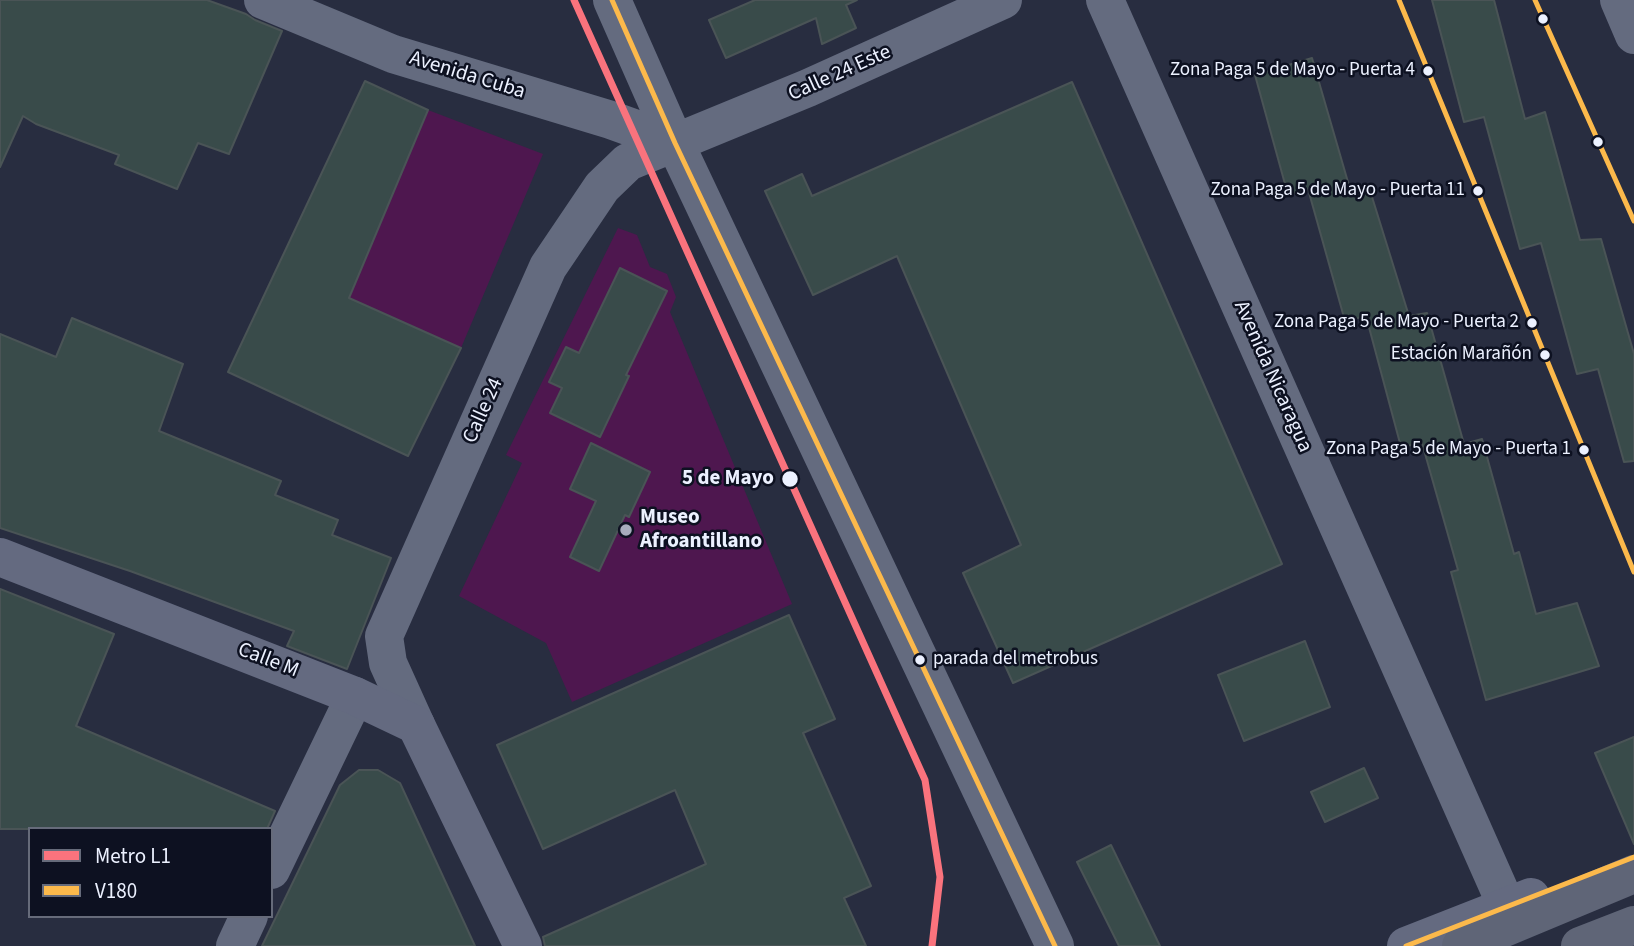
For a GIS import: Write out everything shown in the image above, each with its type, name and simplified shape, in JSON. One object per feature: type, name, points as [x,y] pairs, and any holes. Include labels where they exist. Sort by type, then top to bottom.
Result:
[{"type":"highway","points":[[1461,946],[1634,874]]},
{"type":"highway","points":[[1580,946],[1634,925]]},
{"type":"main road","name":"Calle M","points":[[0,557],[355,695]]},
{"type":"main road","points":[[355,695],[416,725]]},
{"type":"main road","name":"Calle 24","points":[[416,725],[523,946]]},
{"type":"main road","points":[[1406,946],[1634,857]]},
{"type":"street","name":"Avenida Cuba","points":[[263,0],[393,54],[675,142]]},
{"type":"street","points":[[612,0],[675,142],[1055,946]]},
{"type":"street","name":"Calle 24 Este","points":[[675,142],[808,89],[1003,0]]},
{"type":"street","name":"Avenida Nicaragua","points":[[1105,0],[1507,907]]},
{"type":"street","points":[[1619,0],[1634,35]]},
{"type":"street","name":"Calle 24","points":[[416,725],[388,663],[384,636],[548,267],[602,187],[628,162],[675,142]]},
{"type":"street","points":[[273,866],[355,695]]},
{"type":"street","points":[[235,946],[248,918]]},
{"type":"shaded area","points":[[428,110],[543,154],[461,348],[349,298]]},
{"type":"shaded area","name":"Museo Afroantillano","points":[[618,228],[637,235],[650,267],[667,274],[676,297],[670,312],[792,604],[572,702],[546,643],[459,596],[522,463],[506,455]]},
{"type":"building","points":[[0,0],[207,0],[282,31],[229,154],[198,143],[177,189],[115,164],[119,155],[36,124],[23,116],[0,167]]},
{"type":"building","points":[[755,0],[857,0],[846,5],[856,28],[822,44],[816,18],[726,58],[709,20]]},
{"type":"building","points":[[1432,0],[1494,0],[1525,119],[1545,112],[1580,240],[1601,239],[1634,354],[1634,461],[1624,462],[1598,369],[1577,374],[1541,243],[1520,249],[1484,117],[1464,122]]},
{"type":"building","points":[[1312,58],[1350,189],[1368,184],[1409,316],[1427,313],[1464,444],[1482,439],[1514,554],[1519,552],[1536,614],[1577,603],[1599,666],[1486,700],[1451,572],[1458,570],[1422,443],[1401,447],[1366,316],[1345,321],[1308,189],[1288,195],[1255,75]]},
{"type":"building","points":[[365,81],[428,110],[349,298],[461,348],[408,456],[228,372]]},
{"type":"building","points":[[1072,82],[1282,564],[1013,683],[963,573],[1021,545],[897,256],[813,295],[765,191],[802,174],[812,196]]},
{"type":"building","points":[[620,268],[667,291],[626,375],[629,376],[600,437],[550,413],[562,388],[549,382],[566,347],[579,353]]},
{"type":"building","points":[[72,318],[183,364],[159,431],[281,481],[275,495],[338,520],[332,535],[391,558],[347,669],[287,646],[294,631],[130,571],[0,528],[0,334],[56,357]]},
{"type":"building","points":[[591,443],[650,472],[629,517],[625,515],[599,571],[570,557],[596,501],[570,489]]},
{"type":"building","points":[[0,589],[114,634],[76,726],[275,811],[268,827],[0,829]]},
{"type":"building","points":[[789,615],[835,719],[803,733],[871,886],[844,898],[866,946],[545,946],[543,937],[706,864],[675,790],[543,849],[497,745]]},
{"type":"building","points":[[1305,641],[1330,707],[1244,741],[1218,675]]},
{"type":"building","points":[[1634,737],[1634,844],[1595,753]]},
{"type":"building","points":[[1364,768],[1378,798],[1325,822],[1311,792]]},
{"type":"building","points":[[359,770],[378,770],[400,783],[475,946],[262,946],[340,785]]},
{"type":"building","points":[[1111,845],[1160,946],[1119,946],[1077,862]]},
{"type":"metro line","name":"L1","points":[[574,0],[925,780],[940,877],[932,946]]},
{"type":"transit line","name":"V180","points":[[612,0],[675,143],[1055,946]]},
{"type":"transit line","name":"V180","points":[[1399,0],[1634,572]]},
{"type":"transit line","name":"V180","points":[[1535,0],[1634,221]]},
{"type":"transit line","name":"V180","points":[[1406,946],[1634,857]]},
{"type":"place","name":"Zona Paga 5 de Mayo - Puerta 4","points":[[1428,71]]},
{"type":"place","name":"Zona Paga 5 de Mayo - Puerta 11","points":[[1478,191]]},
{"type":"place","name":"Zona Paga 5 de Mayo - Puerta 2","points":[[1532,323]]},
{"type":"place","name":"Estación Marañón","points":[[1545,355]]},
{"type":"place","name":"Zona Paga 5 de Mayo - Puerta 1","points":[[1584,450]]},
{"type":"place","name":"5 de Mayo","points":[[790,479]]},
{"type":"place","name":"Museo Afroantillano","points":[[626,530]]},
{"type":"place","name":"parada del metrobus","points":[[920,660]]}]
